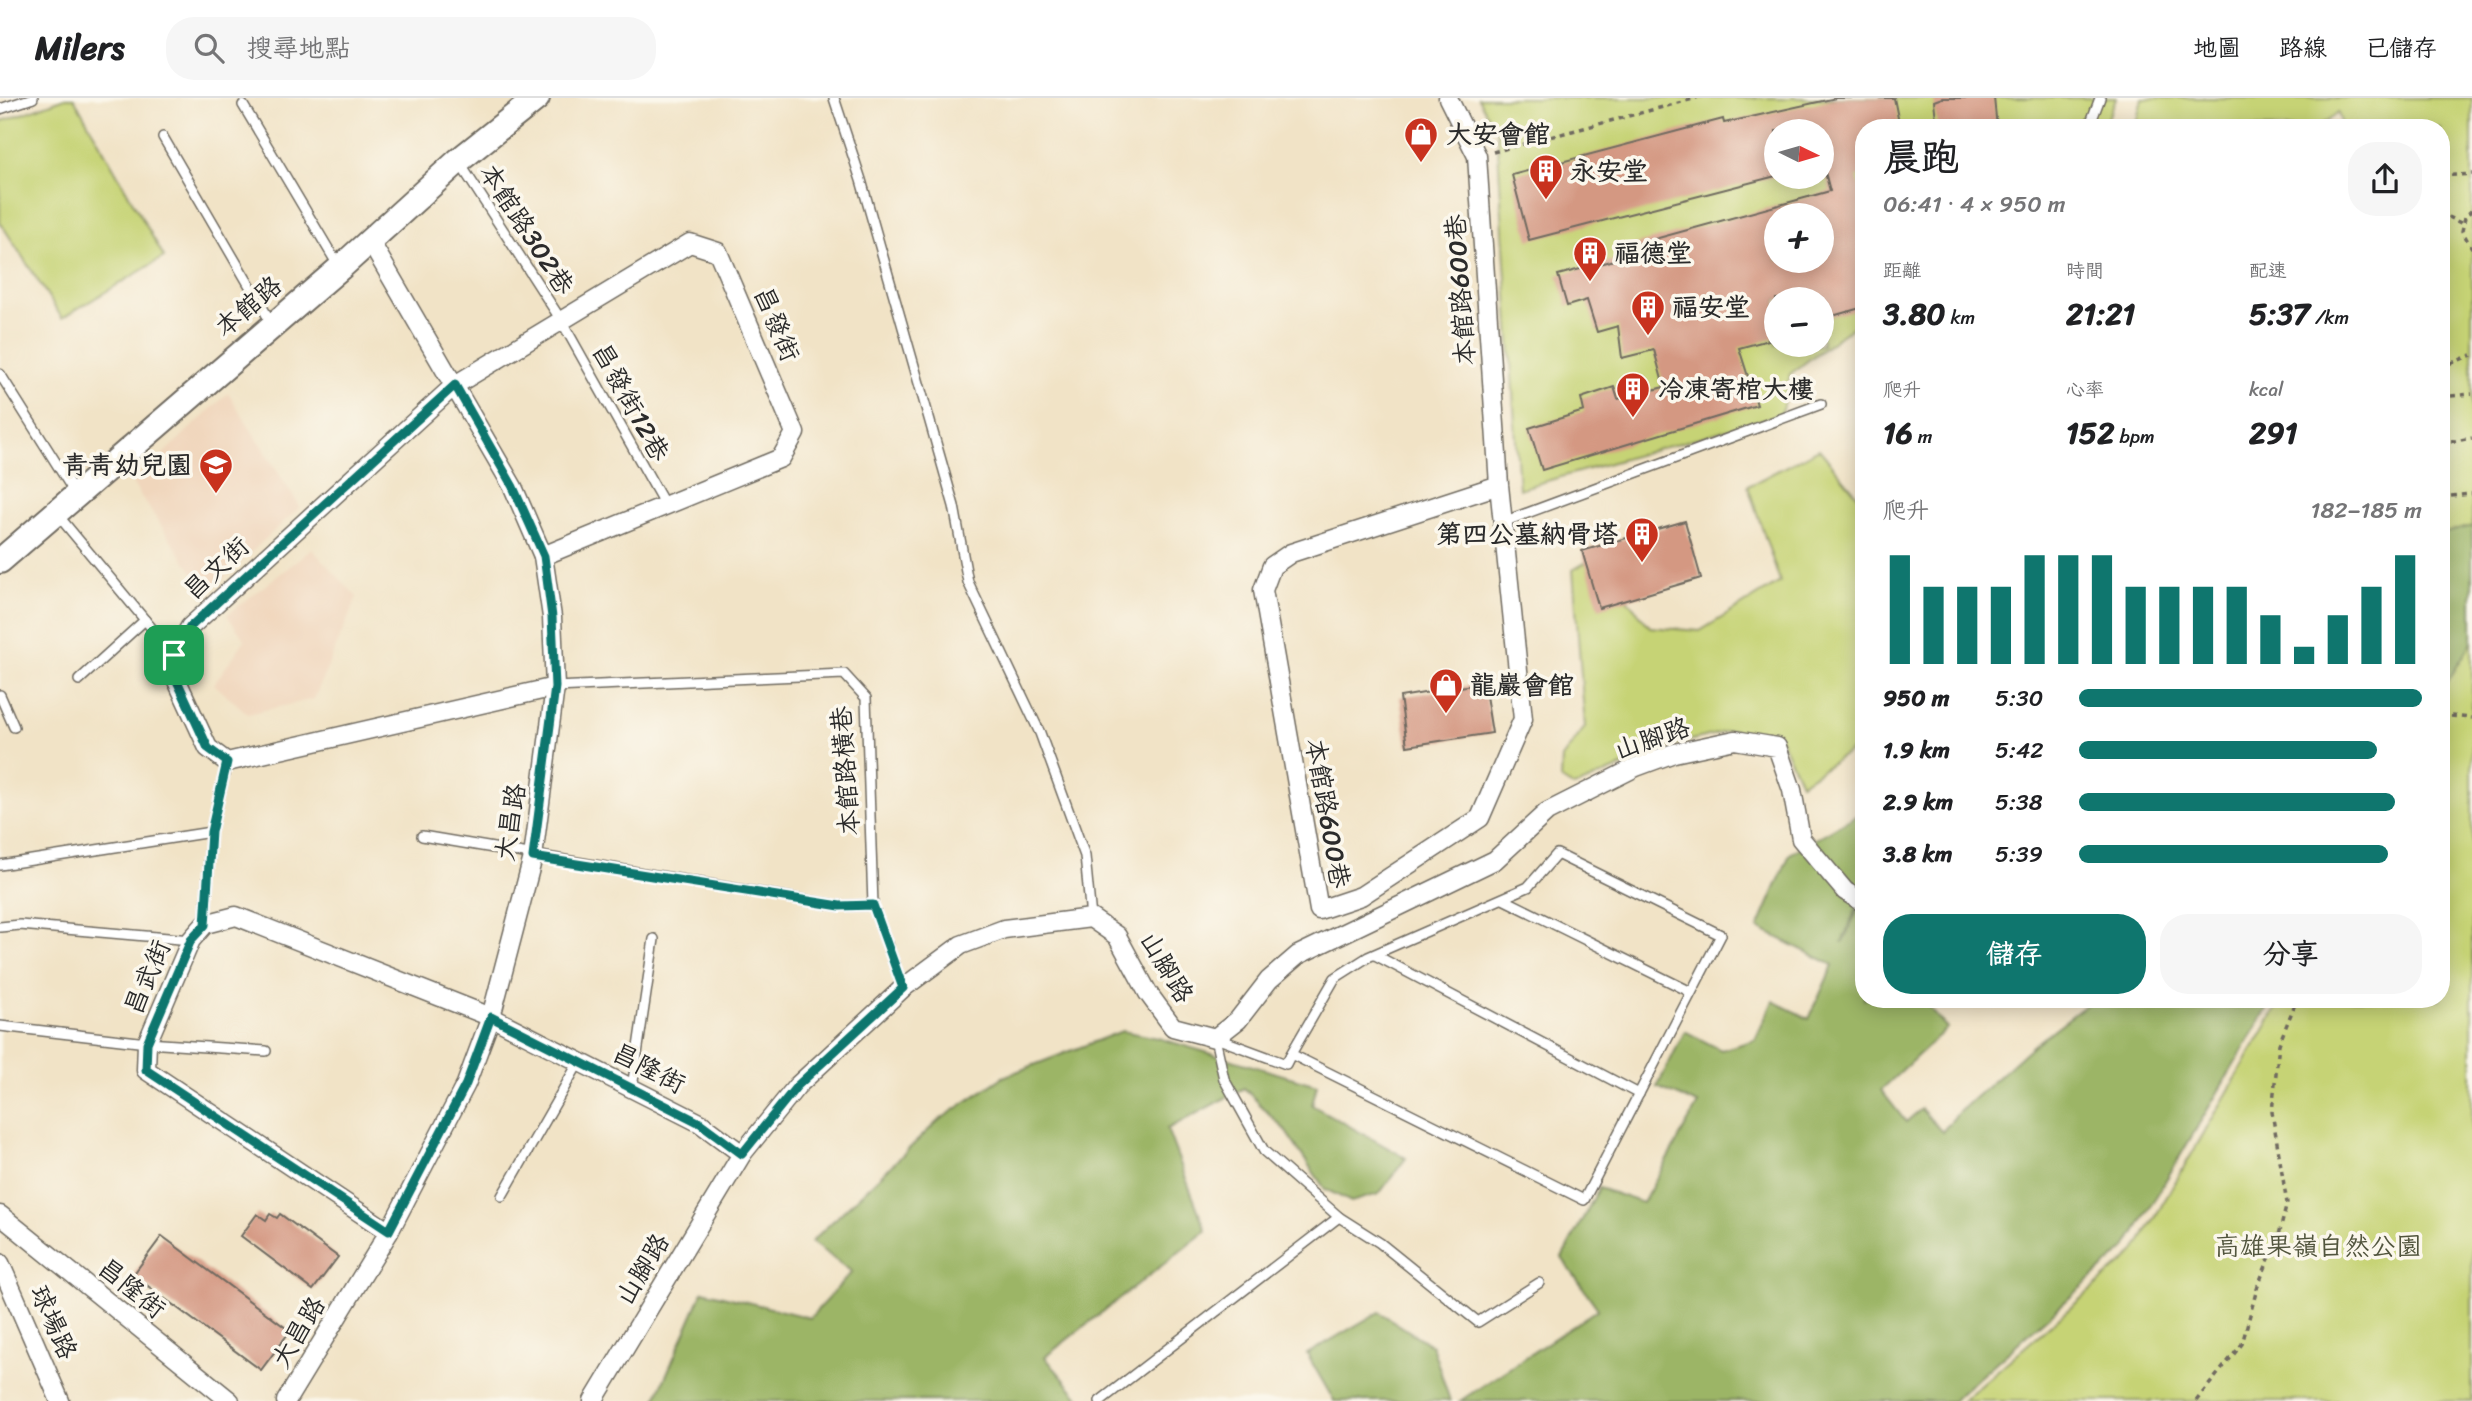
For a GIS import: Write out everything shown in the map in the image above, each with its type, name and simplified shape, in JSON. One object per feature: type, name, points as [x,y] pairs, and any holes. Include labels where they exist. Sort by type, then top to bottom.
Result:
[{"type":"street","name":"本館路","points":[[0,561],[340,268],[458,162],[537,98]]},
{"type":"street","name":"本館路600巷","points":[[1448,98],[1477,156],[1499,485],[1523,719],[1479,818],[1361,895],[1318,911],[1264,590],[1272,566],[1291,554],[1499,485]]},
{"type":"street","name":"大昌路","points":[[286,1401],[389,1231],[466,1084],[491,1017],[533,857],[555,687],[552,617],[544,556],[513,487],[370,241]]},
{"type":"street","name":"昌發街","points":[[455,385],[690,243],[718,252],[794,433],[781,458],[544,556]]},
{"type":"street","name":"昌文街","points":[[174,655],[190,627],[455,385]]},
{"type":"street","points":[[174,655],[172,670],[208,748],[227,762],[555,687]]},
{"type":"street","name":"山腳路","points":[[593,1401],[742,1154],[797,1086],[903,988],[961,945],[1004,929],[1091,918],[1117,936],[1148,993],[1173,1027],[1215,1038],[1238,1020],[1269,980],[1297,955],[1495,860],[1547,812],[1636,767],[1674,753],[1735,740],[1777,747],[1792,790],[1801,839],[1845,891],[1855,897]]},
{"type":"street","name":"昌武街","points":[[389,1231],[146,1070],[147,1043],[191,940],[205,925],[236,916],[491,1017]]},
{"type":"street","name":"昌隆街","points":[[491,1017],[700,1123],[742,1154]]},
{"type":"street","name":"昌隆街","points":[[0,1215],[230,1401]]},
{"type":"street","name":"球場路","points":[[0,1263],[60,1401]]},
{"type":"lane","points":[[0,109],[33,98]]},
{"type":"lane","points":[[834,98],[865,193],[954,506],[968,582],[1040,733],[1085,856],[1091,918]]},
{"type":"lane","points":[[2092,119],[2101,98]]},
{"type":"lane","points":[[243,105],[340,268]]},
{"type":"lane","points":[[163,137],[272,324]]},
{"type":"lane","name":"本館路302巷","points":[[458,162],[561,320]]},
{"type":"lane","name":"昌發街12巷","points":[[561,320],[665,505]]},
{"type":"lane","points":[[0,374],[76,495]]},
{"type":"lane","points":[[1503,522],[1821,404]]},
{"type":"lane","points":[[55,513],[174,655]]},
{"type":"lane","points":[[79,680],[145,620]]},
{"type":"lane","name":"本館路橫巷","points":[[555,687],[844,674],[866,698],[873,905],[903,988]]},
{"type":"lane","points":[[0,695],[14,727]]},
{"type":"lane","points":[[205,925],[211,832],[227,762]]},
{"type":"lane","points":[[0,865],[211,832]]},
{"type":"lane","points":[[422,836],[533,857],[840,906],[873,905]]},
{"type":"lane","points":[[1215,1038],[1286,1064],[1335,978],[1375,955],[1528,887],[1557,854],[1721,935],[1584,1200],[1292,1054]]},
{"type":"lane","points":[[1503,899],[1691,992]]},
{"type":"lane","points":[[0,927],[20,925],[191,940]]},
{"type":"lane","points":[[632,1088],[654,939]]},
{"type":"lane","points":[[1375,955],[1639,1094]]},
{"type":"lane","points":[[0,1026],[147,1043],[266,1051]]},
{"type":"lane","points":[[1215,1038],[1224,1079],[1264,1150],[1339,1217],[1380,1243],[1478,1322],[1539,1283]]},
{"type":"lane","points":[[502,1196],[579,1062]]},
{"type":"lane","points":[[1100,1401],[1339,1217]]},
{"type":"path","points":[[1477,156],[1697,98]]},
{"type":"path","points":[[2450,175],[2472,174]]},
{"type":"path","points":[[2472,210],[2463,224],[2464,237],[2472,248]]},
{"type":"path","points":[[2450,218],[2463,224]]},
{"type":"path","points":[[2450,364],[2472,355]]},
{"type":"path","points":[[2450,396],[2472,394]]},
{"type":"path","points":[[2450,441],[2472,438]]},
{"type":"path","points":[[2450,496],[2472,494]]},
{"type":"path","points":[[2450,716],[2472,718]]},
{"type":"path","points":[[2196,1401],[2242,1344],[2258,1284],[2279,1235],[2287,1203],[2272,1112],[2279,1044],[2293,1008]]},
{"type":"shaded area","name":"青青幼兒園","points":[[228,393],[300,507],[207,593],[132,483]]},
{"type":"shaded area","points":[[312,549],[357,597],[314,699],[248,714],[214,684],[245,640],[227,615]]},
{"type":"green space","points":[[65,98],[74,98],[164,257],[62,318],[0,222],[0,122]]},
{"type":"green space","points":[[1478,98],[2116,98],[2108,119],[1855,119],[1855,325],[1834,341],[1834,287],[1764,287],[1764,357],[1812,357],[1790,374],[1781,414],[1519,489],[1497,133]]},
{"type":"green space","points":[[2142,98],[2472,98],[2472,527],[2450,533],[2450,119],[2340,119],[2338,113],[2329,119],[2137,119]]},
{"type":"green space","points":[[1819,449],[1855,492],[1855,748],[1801,783],[1780,738],[1732,730],[1676,744],[1574,787],[1561,779],[1562,758],[1585,727],[1573,570],[1593,558],[1650,627],[1700,631],[1780,582],[1748,486]]},
{"type":"green space","points":[[2472,526],[2472,642],[2450,677],[2450,532]]},
{"type":"green space","name":"高雄果嶺自然公園","points":[[2472,639],[2472,1401],[1962,1401],[2134,1253],[2277,1008],[2450,1008],[2450,673]]},
{"type":"green space","points":[[1855,816],[1855,911],[1842,943],[1855,916],[1855,1008],[1930,1008],[1947,1028],[1881,1090],[1906,1122],[1921,1109],[1942,1132],[1958,1113],[2031,1047],[2082,1008],[2268,1008],[2125,1249],[1952,1401],[1460,1401],[1598,1309],[1562,1258],[1599,1188],[1643,1203],[1698,1104],[1657,1087],[1685,1031],[1721,1050],[1755,1040],[1773,1001],[1809,1019],[1833,965],[1758,928],[1790,854]]},
{"type":"green space","points":[[1122,1031],[1158,1038],[1317,1085],[1312,1105],[1406,1158],[1379,1194],[1351,1202],[1325,1189],[1284,1129],[1244,1088],[1167,1129],[1206,1231],[1045,1357],[1082,1401],[655,1401],[703,1291],[810,1318],[852,1272],[811,1242],[938,1121],[1003,1077]]},
{"type":"green space","points":[[1379,1312],[1432,1346],[1450,1401],[1334,1401],[1307,1354]]},
{"type":"building","points":[[1836,98],[1894,98],[1898,119],[1855,119],[1855,310],[1834,316],[1834,287],[1764,287],[1764,341],[1739,348],[1757,405],[1542,470],[1529,428],[1584,411],[1581,398],[1614,387],[1618,399],[1664,387],[1654,350],[1622,358],[1618,326],[1597,332],[1587,300],[1567,306],[1558,275],[1625,257],[1622,248],[1764,209],[1764,273],[1834,273],[1834,203],[1786,203],[1834,189],[1834,119],[1764,119],[1764,179],[1529,240],[1512,175],[1723,119],[1724,123]]},
{"type":"building","points":[[1942,98],[1994,98],[1996,119],[1936,119],[1934,101]]},
{"type":"building","name":"第四公墓納骨塔","points":[[1685,521],[1701,578],[1599,608],[1582,551]]},
{"type":"building","name":"龍巖會館","points":[[1484,683],[1492,733],[1407,746],[1400,697]]},
{"type":"building","points":[[257,1214],[266,1220],[270,1214],[277,1218],[280,1214],[338,1257],[313,1290],[241,1236]]},
{"type":"building","points":[[162,1236],[290,1331],[261,1370],[133,1275]]},
{"type":"place","name":"大安會館","points":[[1421,164]]},
{"type":"place","name":"永安堂","points":[[1546,201]]},
{"type":"place","name":"福德堂","points":[[1590,283]]},
{"type":"place","name":"福安堂","points":[[1648,337]]},
{"type":"place","name":"冷凍寄棺大樓","points":[[1633,419]]},
{"type":"place","name":"青青幼兒園","points":[[216,495]]},
{"type":"place","name":"第四公墓納骨塔","points":[[1642,564]]},
{"type":"place","name":"龍巖會館","points":[[1446,715]]},
{"type":"route","points":[[455,385],[513,487],[544,556],[552,617],[555,687],[533,857],[840,906],[873,905],[903,988],[797,1086],[742,1154],[700,1123],[491,1017],[466,1084],[389,1231],[146,1070],[147,1043],[191,940],[205,925],[211,832],[227,762],[208,748],[172,670],[174,655],[190,627],[455,385]]}]
